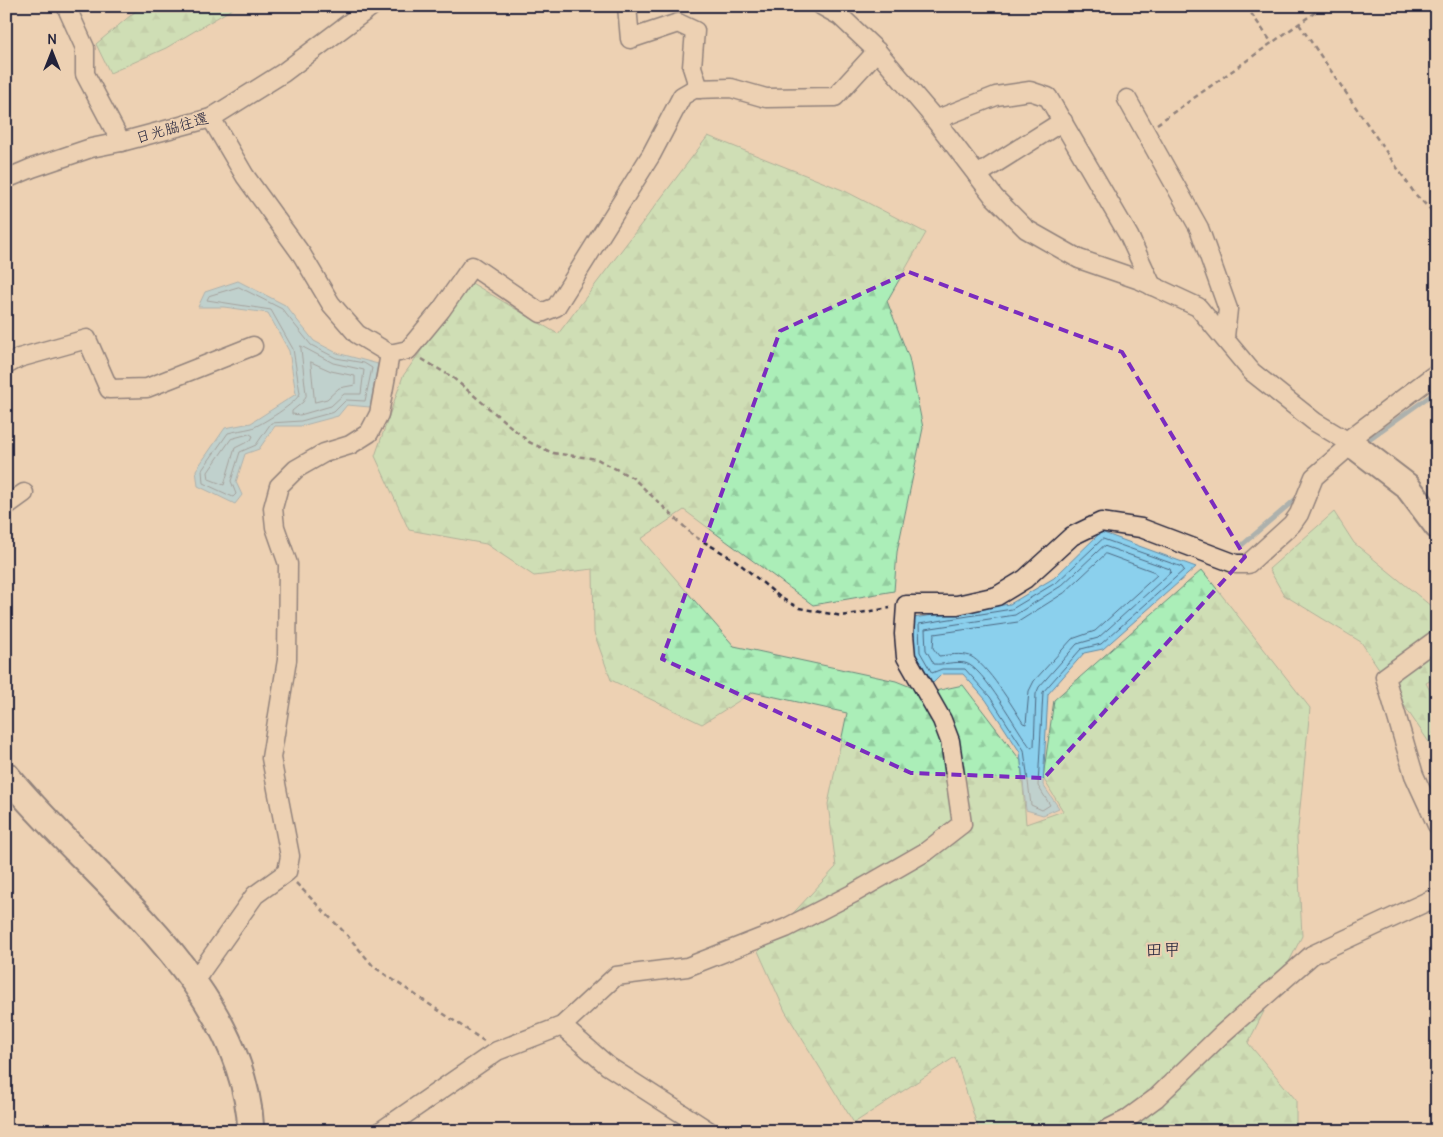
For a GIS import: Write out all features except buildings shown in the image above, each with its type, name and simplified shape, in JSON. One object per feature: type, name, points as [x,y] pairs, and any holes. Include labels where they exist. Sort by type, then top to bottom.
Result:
[{"type":"street","points":[[66,6],[85,48],[85,74],[122,142]]},
{"type":"street","points":[[627,6],[630,39],[678,23],[695,31],[692,67],[699,89]]},
{"type":"street","points":[[822,6],[840,16],[877,51],[935,120],[994,197],[1026,229],[1079,259],[1152,286],[1198,307],[1252,372],[1286,401],[1315,422],[1350,442],[1407,486],[1437,526]]},
{"type":"street","name":"日光脇往還","points":[[6,179],[91,148],[122,142],[211,118],[283,74],[369,7]]},
{"type":"street","points":[[211,118],[245,176],[302,255],[331,304],[356,334],[390,354],[408,350],[441,310],[472,266],[541,313],[556,307],[651,155],[682,96],[699,89],[732,88],[766,98],[835,96],[877,51]]},
{"type":"street","points":[[935,120],[996,96],[1030,91],[1048,97],[1130,236],[1152,286]]},
{"type":"street","points":[[1126,99],[1199,228],[1228,309],[1225,338]]},
{"type":"street","points":[[977,175],[1063,121]]},
{"type":"street","points":[[6,365],[20,358],[87,339],[109,390],[148,388],[253,346]]},
{"type":"street","points":[[194,980],[256,895],[287,872],[290,856],[271,758],[287,660],[288,564],[275,527],[273,508],[279,486],[296,469],[324,453],[350,445],[369,432],[379,414],[390,354]]},
{"type":"street","points":[[381,1131],[497,1051],[562,1026],[616,976],[687,967],[786,928],[854,893],[927,851],[962,824],[950,741],[942,720],[906,657],[904,634],[906,605],[957,605],[997,596],[1025,579],[1072,536],[1101,522],[1141,528],[1236,564],[1248,564],[1292,524],[1300,514],[1314,477],[1350,442],[1437,373]]},
{"type":"street","points":[[6,506],[24,493]]},
{"type":"street","points":[[1437,639],[1385,677],[1414,775],[1437,825]]},
{"type":"street","points":[[9,785],[194,980],[227,1039],[245,1084],[251,1131]]},
{"type":"street","points":[[1104,1131],[1126,1120],[1156,1098],[1222,1034],[1312,954],[1437,897]]},
{"type":"street","points":[[562,1026],[608,1066],[709,1131]]},
{"type":"path","points":[[1246,6],[1272,43]]},
{"type":"path","points":[[1146,132],[1324,6]]},
{"type":"path","points":[[1299,24],[1415,194],[1437,216]]},
{"type":"path","points":[[408,350],[452,377],[529,442],[554,453],[597,458],[633,478],[694,536],[735,560],[781,598],[799,608],[842,616],[906,605]]},
{"type":"path","points":[[287,872],[347,935],[374,967],[421,997],[497,1051]]},
{"type":"highlighted area","points":[[909,272],[1122,352],[1245,557],[1044,778],[911,773],[662,659],[780,331]]},
{"type":"green space","points":[[142,6],[237,6],[166,48],[110,73],[96,44]]},
{"type":"green space","points":[[708,136],[845,191],[926,233],[887,301],[909,358],[923,428],[897,552],[894,591],[813,605],[684,510],[641,539],[734,646],[896,681],[926,693],[963,685],[1021,761],[1026,824],[1063,811],[1043,778],[1054,700],[1202,570],[1310,708],[1297,838],[1302,936],[1248,1043],[1296,1100],[1296,1131],[979,1131],[955,1057],[854,1123],[785,1011],[758,951],[836,867],[828,804],[847,713],[753,692],[702,724],[611,680],[594,633],[593,569],[534,576],[486,544],[409,530],[375,456],[403,376],[470,282],[558,334]]},
{"type":"green space","points":[[1334,512],[1354,543],[1437,611],[1437,677],[1426,683],[1437,704],[1437,754],[1361,642],[1284,595],[1269,569]]},
{"type":"water","points":[[238,281],[285,305],[314,341],[337,353],[378,364],[370,407],[347,405],[338,416],[301,426],[275,426],[259,449],[245,454],[236,482],[242,495],[235,504],[198,486],[196,470],[225,428],[251,423],[296,394],[289,351],[268,313],[224,307],[198,307],[205,292]]},
{"type":"water","points":[[1101,532],[1196,567],[1103,649],[1084,653],[1048,694],[1043,785],[1059,808],[1043,815],[1026,810],[1020,752],[986,700],[963,674],[942,674],[933,683],[915,653],[913,618],[1010,604],[1054,578]]},
{"type":"waterway","points":[[1364,443],[1437,391]]},
{"type":"waterway","points":[[1242,545],[1298,497]]},
{"type":"district","name":"田甲","points":[[1163,950]]}]
